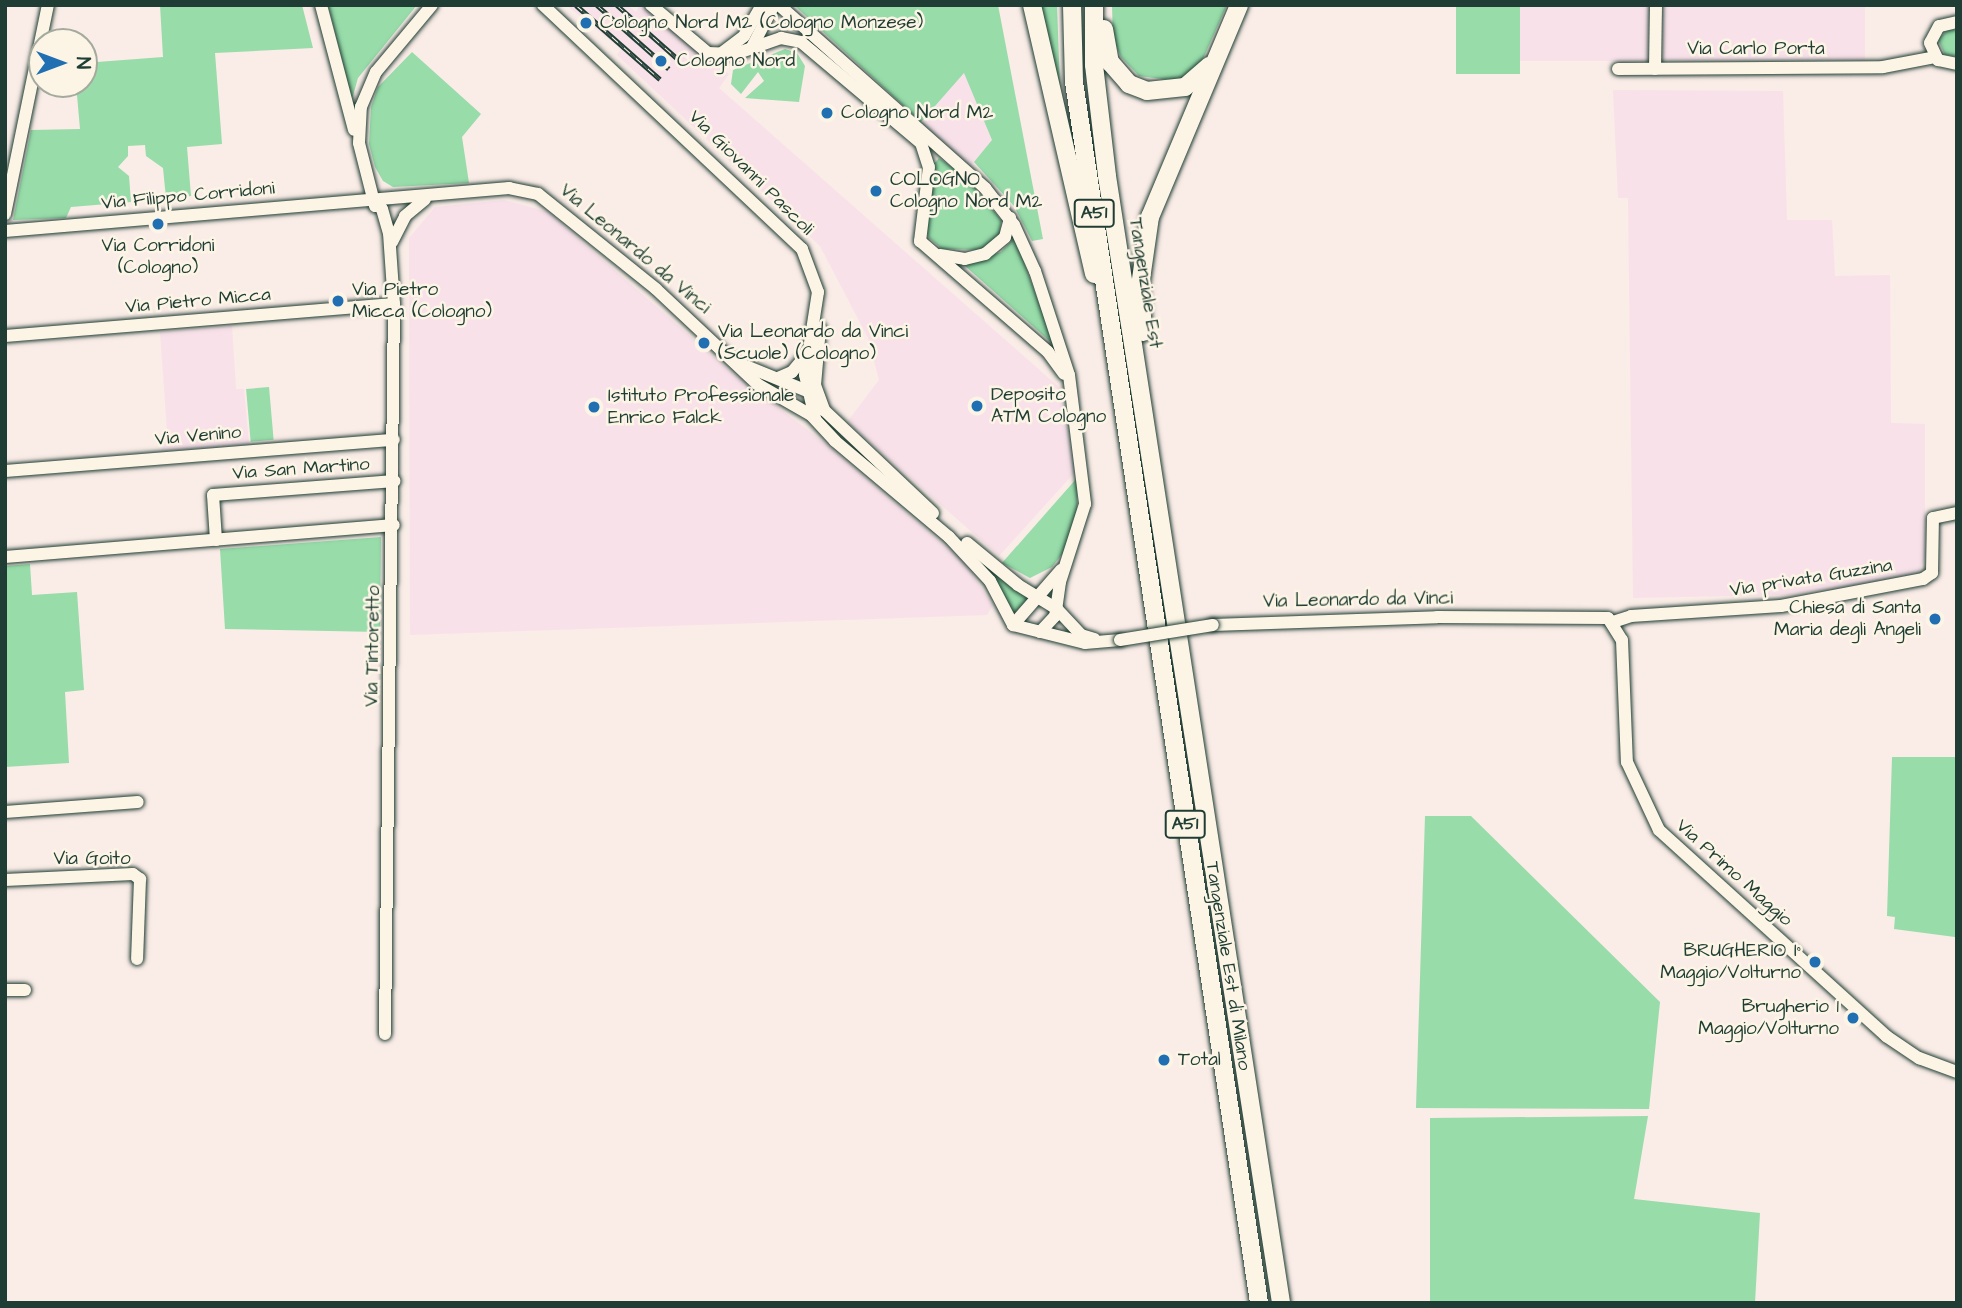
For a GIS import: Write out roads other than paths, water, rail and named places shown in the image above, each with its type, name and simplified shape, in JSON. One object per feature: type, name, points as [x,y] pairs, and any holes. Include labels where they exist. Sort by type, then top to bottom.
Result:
[{"type":"highway","points":[[1032,5],[1080,226],[1114,345]]},
{"type":"highway","name":"Tangenziale Est","points":[[1072,5],[1074,82],[1114,345]]},
{"type":"highway","name":"Tangenziale Est","points":[[1094,5],[1094,65],[1107,176],[1168,566]]},
{"type":"highway","points":[[1105,5],[1106,50],[1129,84],[1163,92],[1185,87],[1217,58]]},
{"type":"highway","points":[[1168,566],[1141,318],[1143,251],[1162,184],[1239,5]]},
{"type":"highway","name":"Tangenziale Est di Milano","points":[[1114,345],[1259,1303]]},
{"type":"highway","name":"Tangenziale Est di Milano","points":[[1168,566],[1281,1303]]},
{"type":"highway","points":[[1272,1245],[1288,1303]]},
{"type":"street","points":[[5,214],[12,144],[38,74],[48,5]]},
{"type":"street","name":"Via Tintoretto","points":[[321,5],[389,254],[394,304],[394,525],[385,1034]]},
{"type":"street","name":"Via Tintoretto","points":[[361,156],[359,114],[368,87],[432,5]]},
{"type":"street","name":"Via Giovanni Pascoli","points":[[543,5],[791,235],[816,279],[818,305],[809,351],[810,394],[816,419]]},
{"type":"street","points":[[719,55],[744,36],[762,5]]},
{"type":"street","points":[[752,48],[774,5]]},
{"type":"street","points":[[779,5],[945,150],[1010,218],[1041,289],[1071,390],[1085,505],[1066,565],[1057,609],[1050,625],[1040,632]]},
{"type":"street","points":[[1656,5],[1656,69]]},
{"type":"street","points":[[655,7],[699,48],[719,55],[752,48],[783,37],[804,43],[923,146],[929,167],[918,229],[922,244],[1048,352],[1071,390]]},
{"type":"street","points":[[1894,66],[1917,54],[1942,24],[1957,22]]},
{"type":"street","points":[[1931,39],[1936,57],[1957,64]]},
{"type":"street","name":"Via Carlo Porta","points":[[1618,69],[1894,66],[1936,57]]},
{"type":"street","name":"Via Leonardo da Vinci","points":[[373,199],[429,197],[509,188],[547,198],[735,361],[757,384],[816,419],[835,442],[978,565],[1013,625],[1104,642],[1213,625],[1589,615],[1613,622]]},
{"type":"street","points":[[389,254],[405,216],[429,197]]},
{"type":"street","name":"Via Filippo Corridoni","points":[[5,231],[373,199]]},
{"type":"street","points":[[922,244],[947,258],[976,258],[1002,242],[1010,218]]},
{"type":"street","points":[[810,394],[815,379],[821,304],[816,279]]},
{"type":"street","name":"Via Pietro Micca","points":[[5,336],[394,304]]},
{"type":"street","points":[[778,378],[795,370],[809,351]]},
{"type":"street","name":"Via Leonardo da Vinci","points":[[735,361],[810,394]]},
{"type":"street","points":[[787,403],[810,394]]},
{"type":"street","points":[[810,394],[835,424],[1018,585],[1057,609],[1081,635],[1104,642]]},
{"type":"street","name":"Via Venino","points":[[5,471],[394,440]]},
{"type":"street","name":"Via San Martino","points":[[216,540],[213,495],[394,481]]},
{"type":"street","name":"Via privata Guzzina","points":[[1613,622],[1631,616],[1781,606],[1923,579],[1932,573],[1933,518],[1957,513]]},
{"type":"street","points":[[5,557],[394,525]]},
{"type":"street","points":[[1018,585],[1036,584],[1066,565]]},
{"type":"street","points":[[1013,625],[1066,565]]},
{"type":"street","name":"Via Primo Maggio","points":[[1613,622],[1622,645],[1627,762],[1659,830],[1886,1036],[1919,1058],[1957,1072]]},
{"type":"street","points":[[5,812],[138,802]]},
{"type":"street","name":"Via Goito","points":[[5,880],[133,874],[139,878],[137,960]]},
{"type":"street","points":[[5,990],[25,990]]},
{"type":"railway","points":[[576,5],[660,79]]},
{"type":"railway","points":[[597,5],[669,69]]},
{"type":"railway","points":[[617,5],[677,58]]},
{"type":"place","name":"Cologno Nord M2 (Cologno Monzese)","points":[[586,23]]},
{"type":"place","name":"Cologno Nord","points":[[661,61]]},
{"type":"place","name":"Cologno Nord M2","points":[[827,113]]},
{"type":"place","name":"COLOGNO Cologno Nord M2","points":[[876,191]]},
{"type":"place","name":"Via Corridoni (Cologno)","points":[[158,224]]},
{"type":"place","name":"Via Pietro Micca (Cologno)","points":[[338,301]]},
{"type":"place","name":"Via Leonardo da Vinci (Scuole) (Cologno)","points":[[704,343]]},
{"type":"place","name":"Deposito ATM Cologno","points":[[977,406]]},
{"type":"place","name":"Istituto Professionale Enrico Falck","points":[[594,407]]},
{"type":"place","name":"Chiesa di Santa Maria degli Angeli","points":[[1935,619]]},
{"type":"place","name":"BRUGHERIO I° Maggio/Volturno","points":[[1815,962]]},
{"type":"place","name":"Brugherio 1 Maggio/Volturno","points":[[1853,1018]]},
{"type":"place","name":"Total","points":[[1164,1060]]}]
